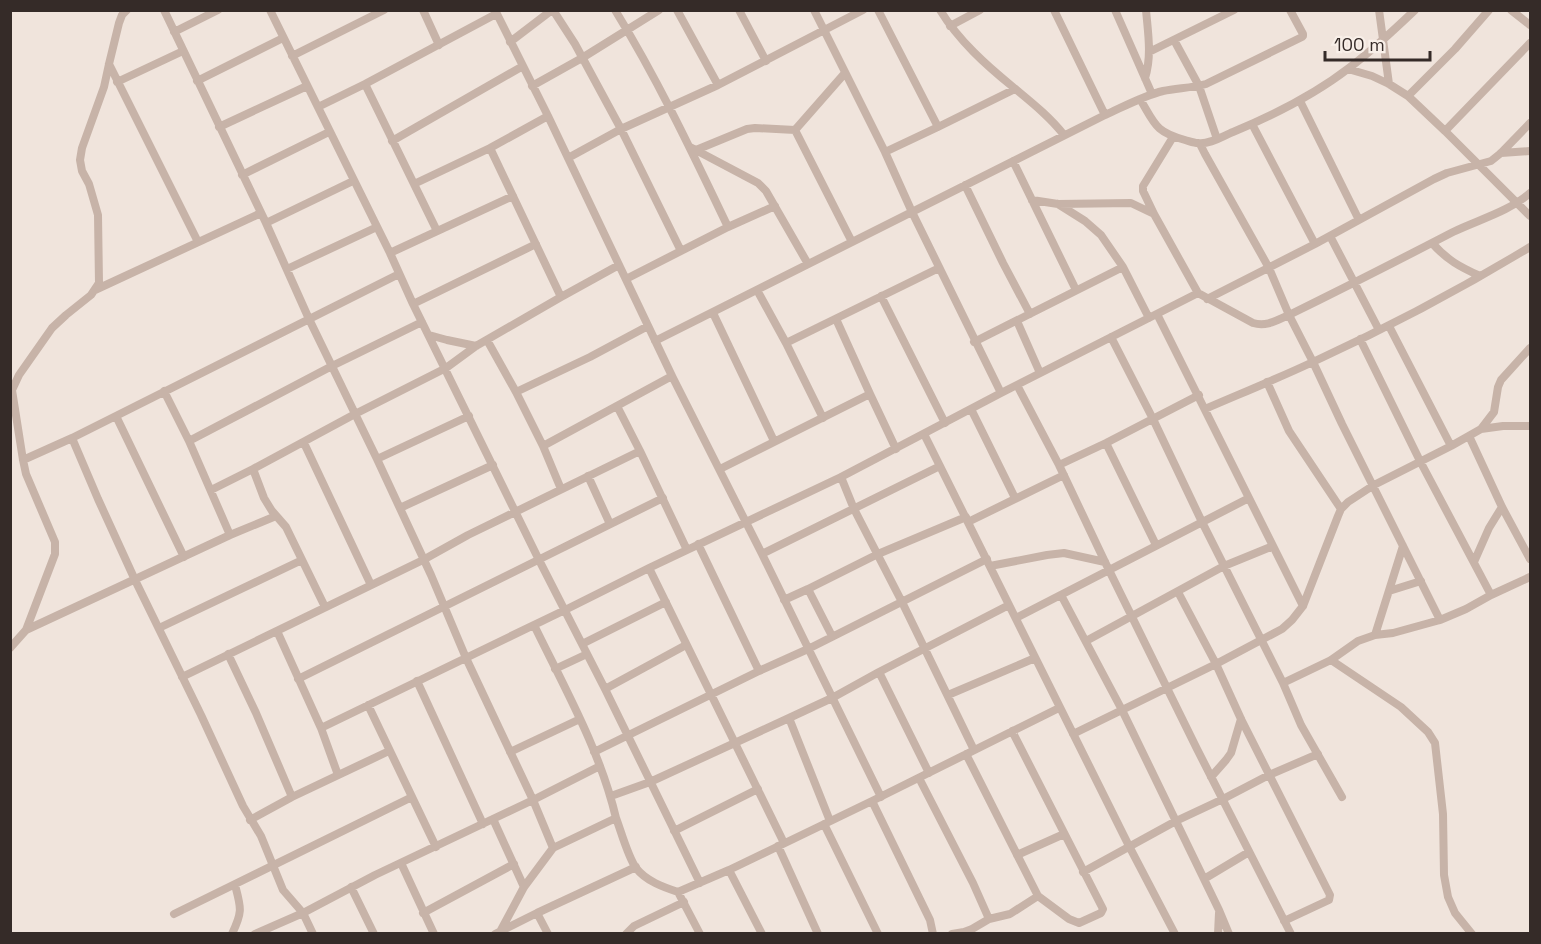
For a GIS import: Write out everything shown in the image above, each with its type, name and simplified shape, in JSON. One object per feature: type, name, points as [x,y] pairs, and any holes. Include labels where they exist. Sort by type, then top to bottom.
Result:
[{"type":"street","points":[[10,648],[26,630],[56,549],[44,513],[31,487],[23,460],[12,397],[14,384],[52,328],[85,301],[99,283],[98,215],[80,160],[82,148],[104,87],[119,23],[127,10]]},
{"type":"street","points":[[164,10],[400,508],[466,658],[533,800],[552,848]]},
{"type":"street","points":[[174,32],[218,10]]},
{"type":"street","points":[[270,10],[515,512],[700,883]]},
{"type":"street","points":[[292,56],[384,10]]},
{"type":"street","points":[[423,10],[439,45]]},
{"type":"street","points":[[510,42],[553,10],[621,129],[681,251]]},
{"type":"street","points":[[615,10],[693,148],[728,227]]},
{"type":"street","points":[[532,86],[659,10]]},
{"type":"street","points":[[677,10],[717,85]]},
{"type":"street","points":[[739,10],[766,61]]},
{"type":"street","points":[[814,10],[885,152],[974,342],[1001,393]]},
{"type":"street","points":[[568,158],[621,129],[766,61],[863,10]]},
{"type":"street","points":[[878,10],[938,127]]},
{"type":"street","points":[[940,10],[968,47],[1046,114],[1064,135]]},
{"type":"street","points":[[950,26],[980,10]]},
{"type":"street","points":[[1054,10],[1105,115]]},
{"type":"street","points":[[1115,10],[1152,94]]},
{"type":"street","points":[[1145,78],[1149,52],[1146,10]]},
{"type":"street","points":[[1149,52],[1234,10]]},
{"type":"street","points":[[655,341],[1105,115],[1161,91],[1199,86],[1303,37],[1290,10]]},
{"type":"street","points":[[1379,10],[1389,84]]},
{"type":"street","points":[[1140,99],[1157,128],[1164,133],[1200,144],[1217,139],[1300,101],[1348,69],[1415,10]]},
{"type":"street","points":[[1408,96],[1455,49],[1489,10]]},
{"type":"street","points":[[1511,10],[1530,25]]},
{"type":"street","points":[[318,107],[439,45],[495,12],[881,797]]},
{"type":"street","points":[[197,81],[283,38]]},
{"type":"street","points":[[1174,40],[1199,86],[1217,139]]},
{"type":"street","points":[[1445,131],[1530,43]]},
{"type":"street","points":[[117,82],[183,51]]},
{"type":"street","points":[[109,64],[198,242]]},
{"type":"street","points":[[392,141],[523,66]]},
{"type":"street","points":[[1348,69],[1372,76],[1408,96],[1530,216]]},
{"type":"street","points":[[795,130],[845,74]]},
{"type":"street","points":[[365,84],[437,231]]},
{"type":"street","points":[[219,127],[307,86]]},
{"type":"street","points":[[885,152],[1015,89]]},
{"type":"street","points":[[1300,101],[1359,220]]},
{"type":"street","points":[[414,184],[490,148],[548,116]]},
{"type":"street","points":[[1207,299],[1315,244],[1434,178],[1491,161],[1530,123]]},
{"type":"street","points":[[1252,124],[1315,244]]},
{"type":"street","points":[[693,148],[747,129],[795,130]]},
{"type":"street","points":[[795,130],[852,242]]},
{"type":"street","points":[[242,175],[329,132]]},
{"type":"street","points":[[1173,137],[1143,186],[1143,191],[1198,293],[1261,326],[1289,315],[1432,243],[1518,203],[1530,193]]},
{"type":"street","points":[[1200,144],[1269,268],[1289,315],[1440,620]]},
{"type":"street","points":[[490,148],[561,297]]},
{"type":"street","points":[[693,148],[758,183],[766,191],[808,264]]},
{"type":"street","points":[[1501,153],[1530,151]]},
{"type":"street","points":[[1013,161],[1076,290]]},
{"type":"street","points":[[266,223],[354,181]]},
{"type":"street","points":[[965,185],[1030,314]]},
{"type":"street","points":[[390,253],[513,196]]},
{"type":"street","points":[[1032,200],[1058,204],[1131,203],[1154,213]]},
{"type":"street","points":[[1058,204],[1085,221],[1101,235],[1153,316],[1199,395],[1303,606]]},
{"type":"street","points":[[626,279],[728,227],[775,206]]},
{"type":"street","points":[[95,290],[261,213]]},
{"type":"street","points":[[286,269],[377,227]]},
{"type":"street","points":[[1330,236],[1379,330]]},
{"type":"street","points":[[1432,243],[1449,260],[1480,276]]},
{"type":"street","points":[[413,304],[536,244]]},
{"type":"street","points":[[1205,409],[1389,326],[1530,247]]},
{"type":"street","points":[[211,490],[446,368],[476,346],[620,265]]},
{"type":"street","points":[[974,342],[1123,267]]},
{"type":"street","points":[[786,343],[939,268]]},
{"type":"street","points":[[23,460],[72,438],[399,274]]},
{"type":"street","points":[[757,290],[823,418]]},
{"type":"street","points":[[321,728],[698,544],[841,477],[1198,293]]},
{"type":"street","points":[[881,296],[945,423]]},
{"type":"street","points":[[713,313],[774,441]]},
{"type":"street","points":[[837,319],[896,448]]},
{"type":"street","points":[[1017,321],[1040,373]]},
{"type":"street","points":[[189,441],[422,322]]},
{"type":"street","points":[[516,392],[648,326]]},
{"type":"street","points":[[1389,326],[1451,446]]},
{"type":"street","points":[[429,335],[476,346]]},
{"type":"street","points":[[1111,337],[1283,683],[1301,725],[1342,797]]},
{"type":"street","points":[[1360,339],[1420,461],[1491,595]]},
{"type":"street","points":[[487,340],[543,446],[561,489]]},
{"type":"street","points":[[1481,429],[1494,412],[1501,380],[1530,348]]},
{"type":"street","points":[[543,446],[672,376]]},
{"type":"street","points":[[1267,382],[1290,430],[1341,509]]},
{"type":"street","points":[[1017,385],[1064,475],[1222,800],[1291,933]]},
{"type":"street","points":[[164,391],[189,441],[230,535]]},
{"type":"street","points":[[720,469],[870,394]]},
{"type":"street","points":[[1059,465],[1199,395]]},
{"type":"street","points":[[617,406],[687,550]]},
{"type":"street","points":[[972,409],[1016,498]]},
{"type":"street","points":[[116,416],[184,557]]},
{"type":"street","points":[[377,459],[469,416]]},
{"type":"street","points":[[10,424],[19,440]]},
{"type":"street","points":[[1073,734],[1282,629],[1303,606],[1341,509],[1348,502],[1374,485],[1481,429],[1529,426]]},
{"type":"street","points":[[924,434],[1128,846],[1175,933]]},
{"type":"street","points":[[1468,436],[1530,560]]},
{"type":"street","points":[[72,438],[135,580],[243,807],[261,836],[285,893],[303,913],[313,933]]},
{"type":"street","points":[[304,442],[371,585]]},
{"type":"street","points":[[1106,443],[1156,545]]},
{"type":"street","points":[[182,677],[640,451]]},
{"type":"street","points":[[400,508],[493,465]]},
{"type":"street","points":[[762,554],[940,466]]},
{"type":"street","points":[[253,469],[264,498],[286,527],[325,607]]},
{"type":"street","points":[[784,600],[878,555],[967,520],[1064,475]]},
{"type":"street","points":[[588,476],[610,524]]},
{"type":"street","points":[[841,477],[854,509],[948,695],[970,752],[1038,896],[1069,919],[1079,923],[1101,913],[1103,909],[1012,731]]},
{"type":"street","points":[[298,679],[663,498]]},
{"type":"street","points":[[1016,618],[1061,595],[1107,566],[1156,545],[1249,498]]},
{"type":"street","points":[[1474,562],[1489,528],[1502,507]]},
{"type":"street","points":[[26,630],[276,516]]},
{"type":"street","points":[[698,544],[759,671]]},
{"type":"street","points":[[1086,641],[1224,566],[1273,546]]},
{"type":"street","points":[[1375,635],[1403,546]]},
{"type":"street","points":[[594,752],[988,562],[1064,554],[1107,566]]},
{"type":"street","points":[[159,628],[303,560]]},
{"type":"street","points":[[649,568],[758,789],[818,933]]},
{"type":"street","points":[[1283,683],[1331,660],[1359,641],[1440,620],[1530,577]]},
{"type":"street","points":[[1389,591],[1421,581]]},
{"type":"street","points":[[808,590],[832,636]]},
{"type":"street","points":[[1178,592],[1330,896],[1329,900],[1284,921]]},
{"type":"street","points":[[1061,595],[1122,710],[1220,910],[1229,933]]},
{"type":"street","points":[[582,644],[666,602]]},
{"type":"street","points":[[611,796],[650,782],[831,698],[1009,605]]},
{"type":"street","points":[[534,625],[580,719],[600,766],[616,818],[636,867],[660,886],[678,892],[700,933]]},
{"type":"street","points":[[277,631],[321,728],[338,775]]},
{"type":"street","points":[[605,689],[686,645]]},
{"type":"street","points":[[228,654],[292,797]]},
{"type":"street","points":[[555,669],[587,654]]},
{"type":"street","points":[[948,695],[1035,658]]},
{"type":"street","points":[[1331,660],[1401,707],[1422,726],[1435,742],[1443,814],[1444,874],[1448,897],[1455,913],[1472,933]]},
{"type":"street","points":[[879,672],[929,773]]},
{"type":"street","points":[[417,681],[483,824]]},
{"type":"street","points":[[368,705],[436,847]]},
{"type":"street","points":[[678,892],[881,797],[1059,708]]},
{"type":"street","points":[[789,718],[827,823],[878,933]]},
{"type":"street","points":[[510,752],[580,719]]},
{"type":"street","points":[[1211,777],[1231,753],[1241,719]]},
{"type":"street","points":[[250,820],[292,797],[389,751]]},
{"type":"street","points":[[1083,872],[1176,821],[1318,753]]},
{"type":"street","points":[[256,933],[303,913],[351,887],[600,766]]},
{"type":"street","points":[[919,778],[973,883],[988,918]]},
{"type":"street","points":[[675,831],[758,789]]},
{"type":"street","points":[[174,914],[412,797]]},
{"type":"street","points":[[872,801],[930,920],[934,933]]},
{"type":"street","points":[[498,932],[524,886],[552,848],[616,818]]},
{"type":"street","points":[[493,819],[524,886]]},
{"type":"street","points":[[1017,855],[1064,834]]},
{"type":"street","points":[[1204,879],[1250,852]]},
{"type":"street","points":[[401,863],[434,933]]},
{"type":"street","points":[[423,913],[514,864]]},
{"type":"street","points":[[498,932],[636,867]]},
{"type":"street","points":[[729,870],[762,933]]},
{"type":"street","points":[[232,933],[241,911],[235,885]]},
{"type":"street","points":[[351,887],[374,933]]},
{"type":"street","points":[[952,933],[972,929],[988,918],[1010,914],[1038,896]]},
{"type":"street","points":[[626,933],[634,926],[684,902]]},
{"type":"street","points":[[1218,933],[1220,910]]},
{"type":"street","points":[[537,913],[548,933]]}]
